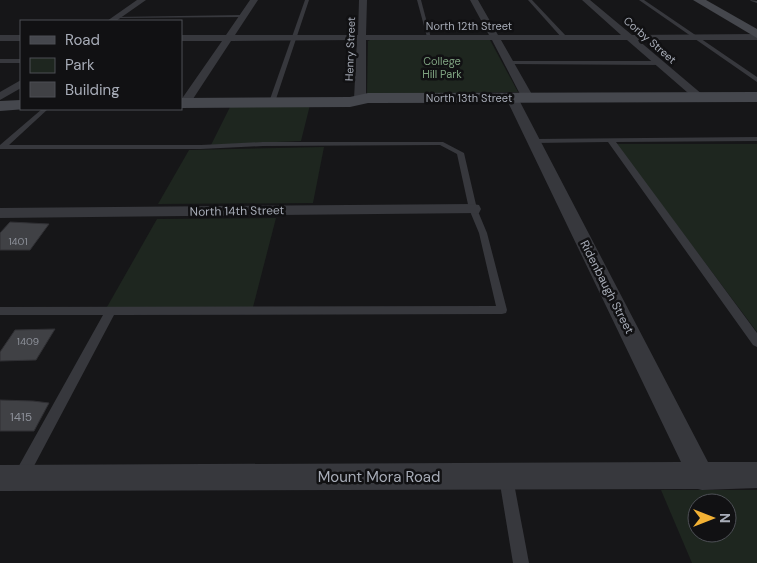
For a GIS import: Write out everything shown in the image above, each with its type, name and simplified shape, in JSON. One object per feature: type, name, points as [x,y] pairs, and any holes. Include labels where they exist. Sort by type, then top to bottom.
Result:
[{"type":"street","points":[[114,19],[142,0]]},
{"type":"street","points":[[183,103],[254,0]]},
{"type":"street","name":"Henry Street","points":[[360,99],[363,0]]},
{"type":"street","name":"Ridenbaugh Street","points":[[474,0],[509,63],[534,141],[702,477]]},
{"type":"street","name":"Corby Street","points":[[586,0],[699,97]]},
{"type":"street","points":[[698,0],[757,35]]},
{"type":"street","name":"North 12th Street","points":[[182,38],[564,38],[757,35]]},
{"type":"street","points":[[0,38],[20,38]]},
{"type":"street","points":[[0,97],[20,84]]},
{"type":"street","name":"North 13th Street","points":[[183,103],[350,102],[360,99],[757,97]]},
{"type":"street","points":[[0,106],[20,105]]},
{"type":"street","name":"North 14th Street","points":[[0,213],[473,209]]},
{"type":"street","name":"Mount Mora Road","points":[[10,478],[702,477],[757,475]]},
{"type":"lane","points":[[272,102],[307,0]]},
{"type":"lane","points":[[419,0],[428,38]]},
{"type":"lane","points":[[530,0],[564,38]]},
{"type":"lane","points":[[641,0],[757,80]]},
{"type":"lane","points":[[752,0],[757,2]]},
{"type":"lane","points":[[114,19],[242,16]]},
{"type":"lane","points":[[0,61],[20,61]]},
{"type":"lane","points":[[509,63],[660,63]]},
{"type":"lane","points":[[1,147],[44,110]]},
{"type":"lane","points":[[534,141],[757,139]]},
{"type":"lane","points":[[611,141],[757,342]]},
{"type":"lane","points":[[0,311],[110,313],[502,310],[483,233],[473,209],[460,153],[441,143],[253,144],[201,147],[1,147]]},
{"type":"lane","points":[[10,478],[110,313]]},
{"type":"lane","points":[[506,477],[521,563]]},
{"type":"green space","name":"College Hill Park","points":[[490,40],[518,92],[367,94],[368,41]]},
{"type":"green space","points":[[231,105],[310,105],[301,141],[211,145]]},
{"type":"green space","points":[[616,144],[757,144],[757,332]]},
{"type":"green space","points":[[324,147],[313,203],[158,204],[189,150]]},
{"type":"green space","points":[[276,218],[253,307],[107,307],[157,219]]},
{"type":"green space","points":[[661,490],[757,490],[757,563],[692,563]]},
{"type":"building","points":[[10,222],[49,224],[30,250],[0,250],[0,233]]},
{"type":"building","points":[[55,329],[36,360],[0,361],[0,352],[15,330]]},
{"type":"building","points":[[0,400],[49,403],[34,431],[0,431]]}]
